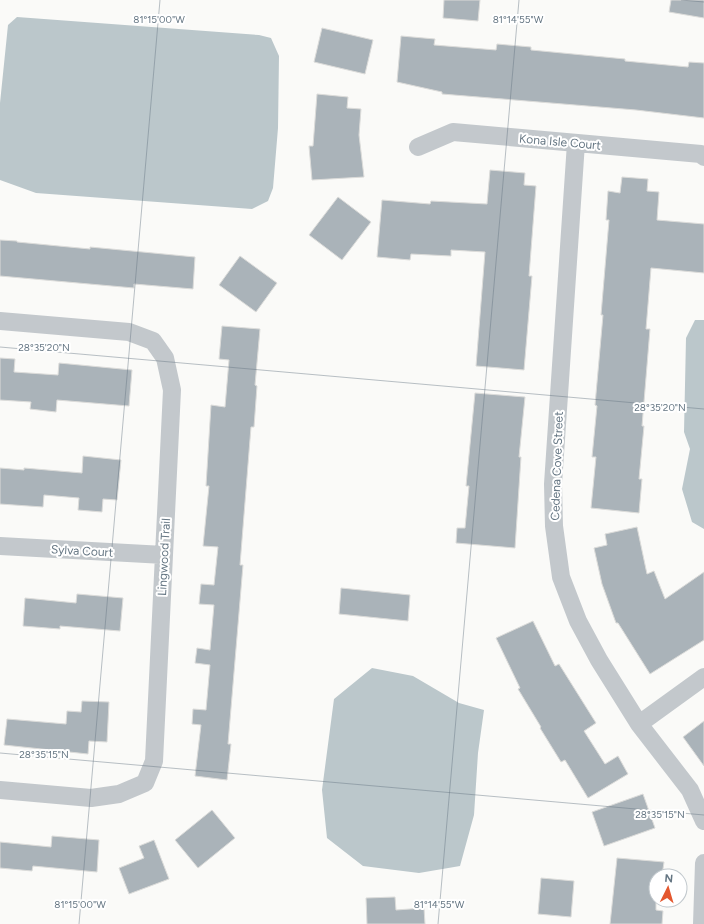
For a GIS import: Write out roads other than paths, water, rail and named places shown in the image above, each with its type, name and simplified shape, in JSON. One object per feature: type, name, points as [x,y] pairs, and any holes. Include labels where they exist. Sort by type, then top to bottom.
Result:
[{"type":"street","name":"Kona Isle Court","points":[[418,147],[453,132],[701,154],[704,157]]},
{"type":"street","name":"Cedena Cove Street","points":[[576,143],[554,484],[554,526],[561,577],[578,621],[599,660],[639,724],[690,790],[704,821]]},
{"type":"street","name":"Lingwood Trail","points":[[0,322],[129,332],[153,341],[165,358],[172,390],[154,761],[145,782],[119,794],[91,798],[0,790]]},
{"type":"street","name":"Sylva Court","points":[[0,546],[164,555]]},
{"type":"street","points":[[639,724],[704,677]]},
{"type":"street","points":[[702,924],[704,863]]}]
